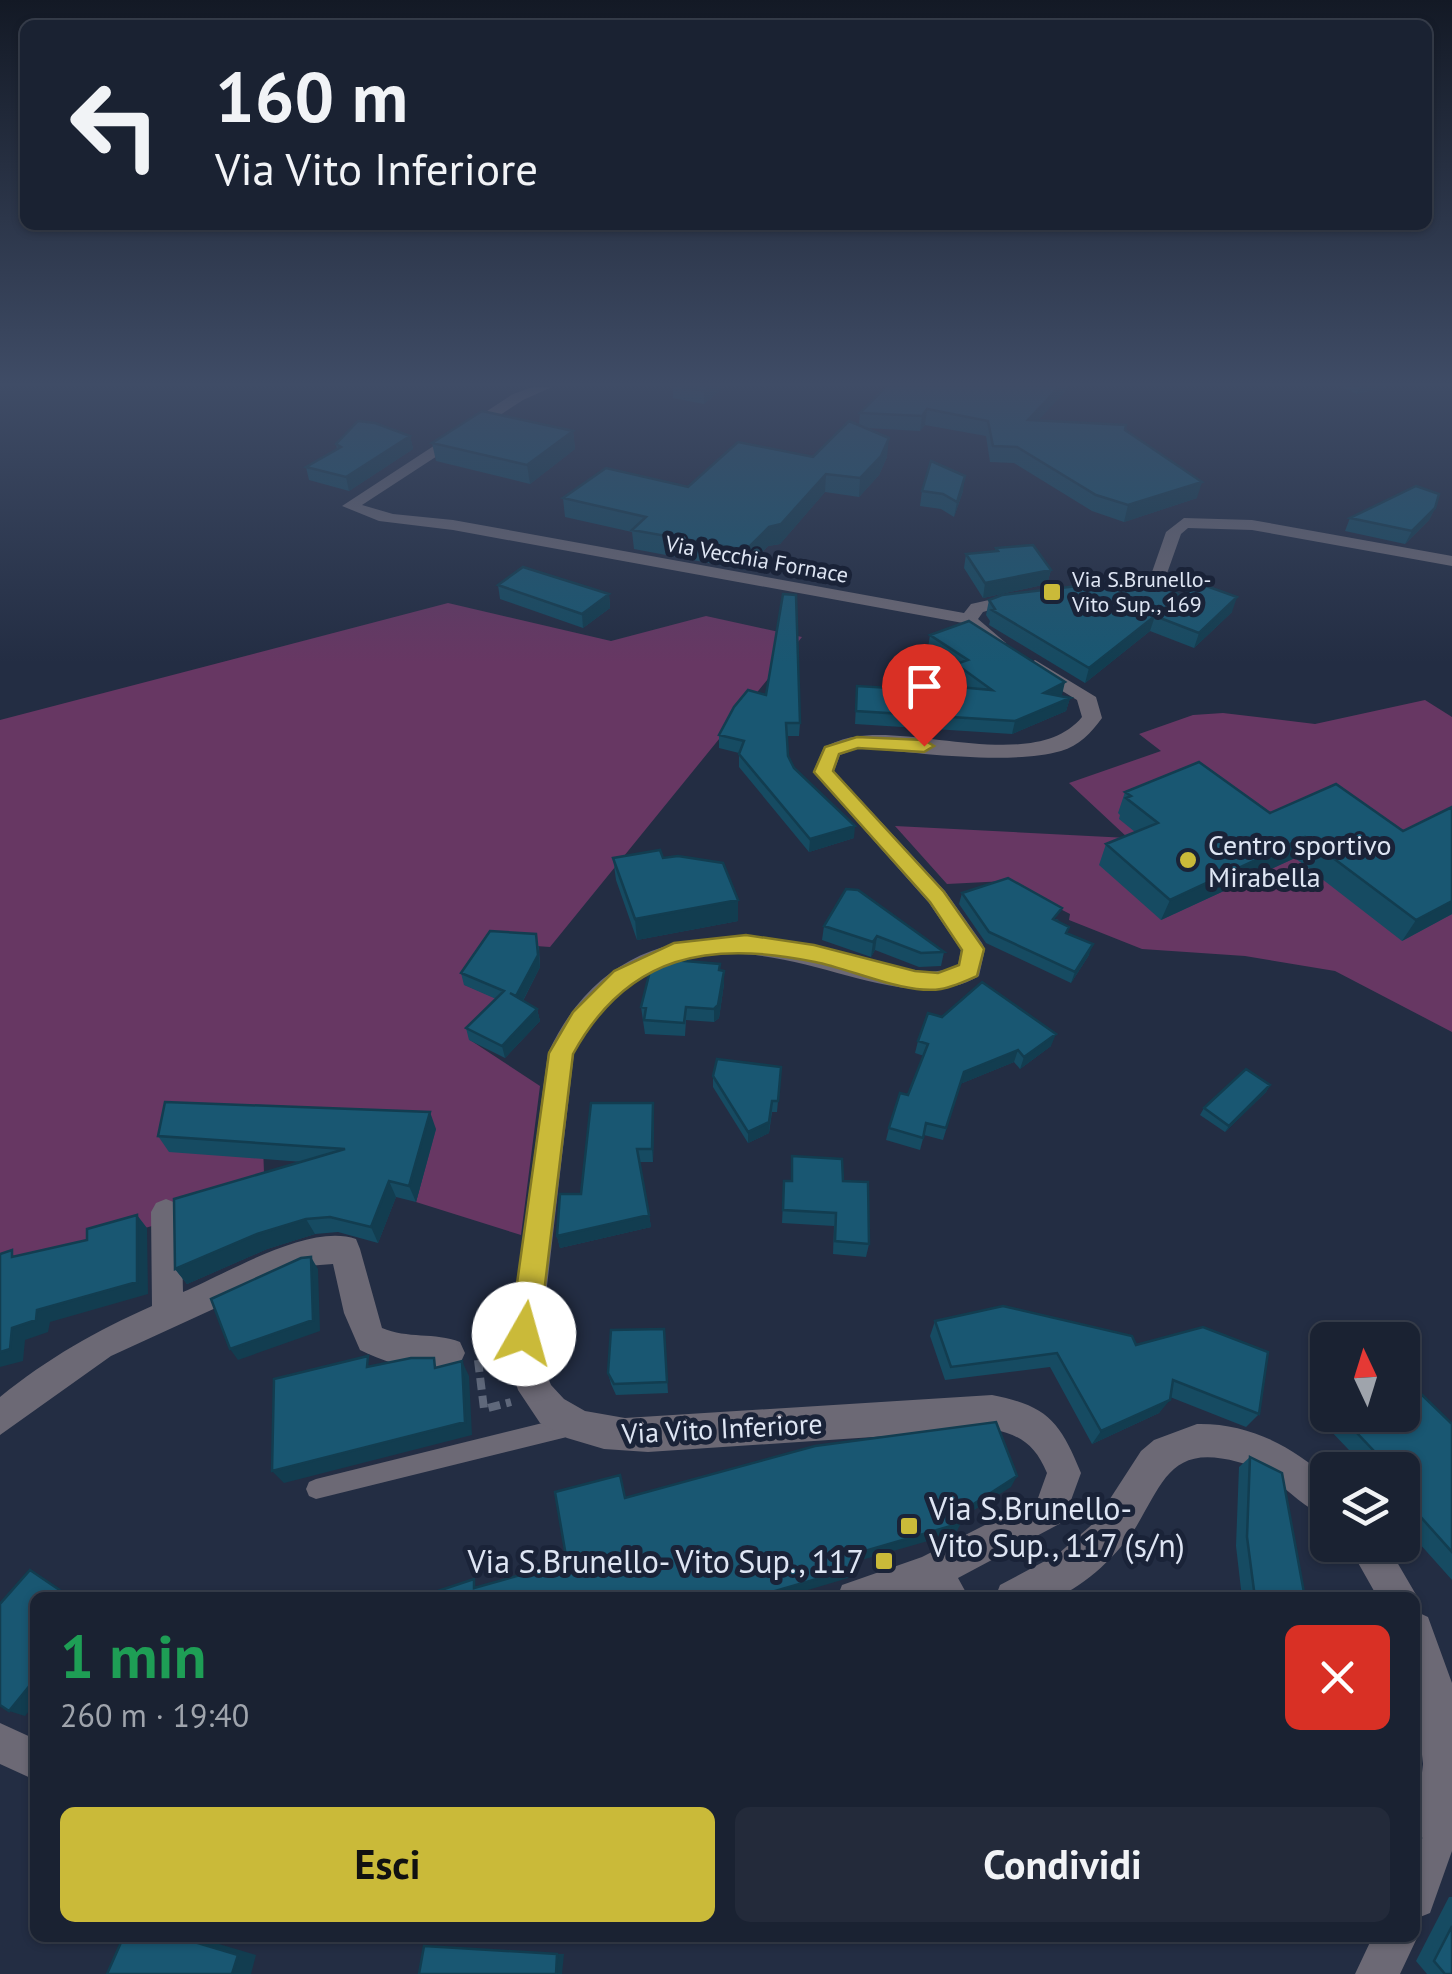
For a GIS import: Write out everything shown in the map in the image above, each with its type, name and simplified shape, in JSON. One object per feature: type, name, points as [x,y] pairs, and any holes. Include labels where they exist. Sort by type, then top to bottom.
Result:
[{"type":"street","name":"Via Vecchia Fornace","points":[[391,479],[350,506],[390,520],[438,521],[588,552],[969,619]]},
{"type":"street","points":[[1102,590],[1138,586],[1159,576],[1174,532],[1184,523],[1252,526],[1452,562]]},
{"type":"street","points":[[572,1426],[537,1396],[527,1376],[524,1334],[557,1080],[566,1040],[600,996],[622,976],[653,958],[722,944],[814,953],[915,980],[939,981],[970,970],[973,949],[937,897],[824,772],[832,751],[857,742],[992,750],[1058,746],[1079,734],[1092,718],[1086,697],[976,630],[969,619],[977,608],[995,601],[1048,596]]},
{"type":"street","points":[[166,1212],[168,1315]]},
{"type":"street","points":[[0,1418],[100,1345],[306,1254],[344,1249],[360,1313],[371,1339],[396,1350],[450,1353]]},
{"type":"street","name":"Via Vito Inferiore","points":[[572,1426],[622,1435],[648,1435],[992,1412],[1026,1418],[1052,1443],[1064,1473],[1051,1510],[940,1585],[894,1592]]},
{"type":"street","points":[[1028,1592],[1047,1584],[1092,1551],[1120,1519],[1135,1487],[1155,1460],[1192,1439],[1236,1444],[1280,1462],[1310,1486]]},
{"type":"street","points":[[1377,1562],[1396,1592]]},
{"type":"street","points":[[1420,1641],[1433,1670],[1445,1742],[1441,1823],[1420,1884]]},
{"type":"street","points":[[0,1743],[30,1758]]},
{"type":"street","points":[[1377,1974],[1394,1942]]},
{"type":"lane","points":[[316,1489],[572,1426]]},
{"type":"path","points":[[450,1353],[477,1352],[484,1409],[537,1396]]},
{"type":"shaded area","points":[[448,603],[611,641],[706,616],[802,637],[550,947],[493,943],[465,985],[507,1003],[470,1040],[540,1086],[521,1235],[416,1202],[435,1129],[263,1146],[264,1173],[152,1226],[0,1270],[0,720]]},
{"type":"shaded area","name":"Centro sportivo Mirabella","points":[[1425,700],[1452,717],[1452,1032],[1335,971],[1245,956],[1142,949],[1069,920],[1070,914],[1006,881],[947,884],[895,826],[1128,838],[1069,783],[1161,751],[1139,734],[1193,715],[1223,713],[1315,724]]},
{"type":"building","points":[[590,479],[654,479],[688,487],[697,479],[821,479],[781,524],[769,527],[746,550],[632,530],[646,517],[563,498]]},
{"type":"building","points":[[926,479],[964,479],[957,502],[943,494],[922,491]]},
{"type":"building","points":[[1070,479],[1202,482],[1128,505],[1096,495]]},
{"type":"building","points":[[1416,486],[1439,494],[1435,508],[1412,531],[1350,518]]},
{"type":"building","points":[[1033,545],[1051,570],[985,583],[966,554],[998,551],[996,548]]},
{"type":"building","points":[[523,567],[609,594],[582,614],[498,585]]},
{"type":"building","points":[[1154,577],[1182,597],[1198,583],[1237,597],[1199,633],[1155,616],[1089,668],[992,610],[995,609],[989,600],[1002,595]]},
{"type":"building","points":[[783,594],[796,595],[800,723],[786,723],[788,756],[794,768],[855,826],[810,839],[739,754],[744,741],[719,735],[748,690],[766,695]]},
{"type":"building","points":[[969,621],[1065,682],[1044,693],[1070,698],[1015,721],[856,711],[857,686],[924,690],[925,684],[992,690],[956,664],[968,660],[930,635]]},
{"type":"building","points":[[1199,762],[1270,813],[1336,784],[1403,831],[1452,807],[1452,901],[1416,920],[1305,837],[1170,900],[1106,844],[1158,823],[1126,798],[1131,796],[1125,792]]},
{"type":"building","points":[[660,850],[663,858],[678,856],[723,863],[738,900],[635,919],[613,858]]},
{"type":"building","points":[[1008,878],[1062,908],[1053,919],[1069,927],[1066,933],[1093,944],[1075,972],[989,932],[962,893]]},
{"type":"building","points":[[846,889],[858,890],[944,952],[921,953],[877,936],[873,942],[824,926]]},
{"type":"building","points":[[490,931],[536,934],[538,955],[516,996],[510,993],[537,1009],[502,1046],[466,1028],[504,991],[461,973]]},
{"type":"building","points":[[661,959],[720,964],[719,970],[724,971],[718,1005],[714,1009],[686,1007],[684,1023],[644,1020],[646,1008],[641,1007],[652,963]]},
{"type":"building","points":[[982,982],[1056,1034],[1024,1057],[1018,1050],[964,1072],[946,1128],[926,1123],[923,1138],[889,1128],[900,1093],[908,1095],[928,1044],[918,1041],[928,1013],[942,1017]]},
{"type":"building","points":[[717,1059],[781,1067],[778,1101],[772,1101],[769,1122],[748,1132],[713,1076]]},
{"type":"building","points":[[1246,1069],[1270,1085],[1229,1126],[1204,1108]]},
{"type":"building","points":[[165,1102],[430,1112],[409,1186],[389,1181],[371,1227],[330,1217],[306,1219],[257,1234],[175,1269],[174,1199],[345,1149],[158,1136]]},
{"type":"building","points":[[591,1103],[653,1103],[652,1149],[637,1149],[649,1215],[557,1236],[560,1194],[581,1194]]},
{"type":"building","points":[[792,1156],[842,1159],[843,1181],[868,1182],[869,1244],[835,1241],[836,1213],[783,1210],[784,1181],[792,1181]]},
{"type":"building","points":[[137,1215],[137,1282],[37,1310],[36,1320],[12,1328],[10,1349],[0,1352],[0,1254],[12,1250],[12,1257],[87,1240],[87,1229]]},
{"type":"building","points":[[311,1257],[313,1320],[230,1349],[211,1299]]},
{"type":"building","points":[[1003,1306],[1132,1336],[1136,1345],[1203,1327],[1268,1352],[1259,1414],[1173,1380],[1170,1400],[1101,1431],[1057,1353],[951,1367],[935,1321]]},
{"type":"building","points":[[664,1329],[667,1382],[614,1384],[608,1373],[611,1330]]},
{"type":"building","points":[[368,1356],[367,1367],[411,1358],[434,1358],[435,1368],[462,1361],[465,1422],[272,1471],[274,1379]]},
{"type":"building","points":[[1420,1393],[1452,1424],[1452,1552],[1420,1516],[1420,1452],[1375,1452],[1356,1432],[1420,1432]]},
{"type":"building","points":[[996,1422],[1017,1476],[958,1514],[961,1523],[854,1554],[858,1567],[772,1592],[435,1592],[474,1579],[474,1588],[567,1562],[555,1492],[620,1475],[625,1498],[815,1446]]},
{"type":"building","points":[[1250,1457],[1282,1473],[1304,1592],[1254,1592],[1247,1537]]},
{"type":"building","points":[[30,1570],[58,1589],[30,1592],[30,1685],[9,1711],[0,1705],[0,1604]]},
{"type":"building","points":[[1452,1926],[1452,1974],[1445,1974],[1434,1961]]},
{"type":"building","points":[[121,1942],[194,1942],[238,1955],[232,1974],[107,1974]]},
{"type":"building","points":[[424,1946],[557,1954],[556,1974],[419,1974]]},
{"type":"place","name":"Via S.Brunello- Vito Sup., 169","points":[[1052,592]]},
{"type":"place","name":"Centro sportivo Mirabella","points":[[1188,860]]},
{"type":"place","name":"Via S.Brunello- Vito Sup., 117 (s/n)","points":[[909,1526]]},
{"type":"place","name":"Via S.Brunello- Vito Sup., 117","points":[[884,1561]]},
{"type":"route","points":[[524,1334],[561,1053],[581,1018],[622,976],[674,951],[722,944],[814,953],[915,980],[958,978],[970,970],[973,949],[937,897],[824,772],[832,751],[857,742],[924,746]]}]
